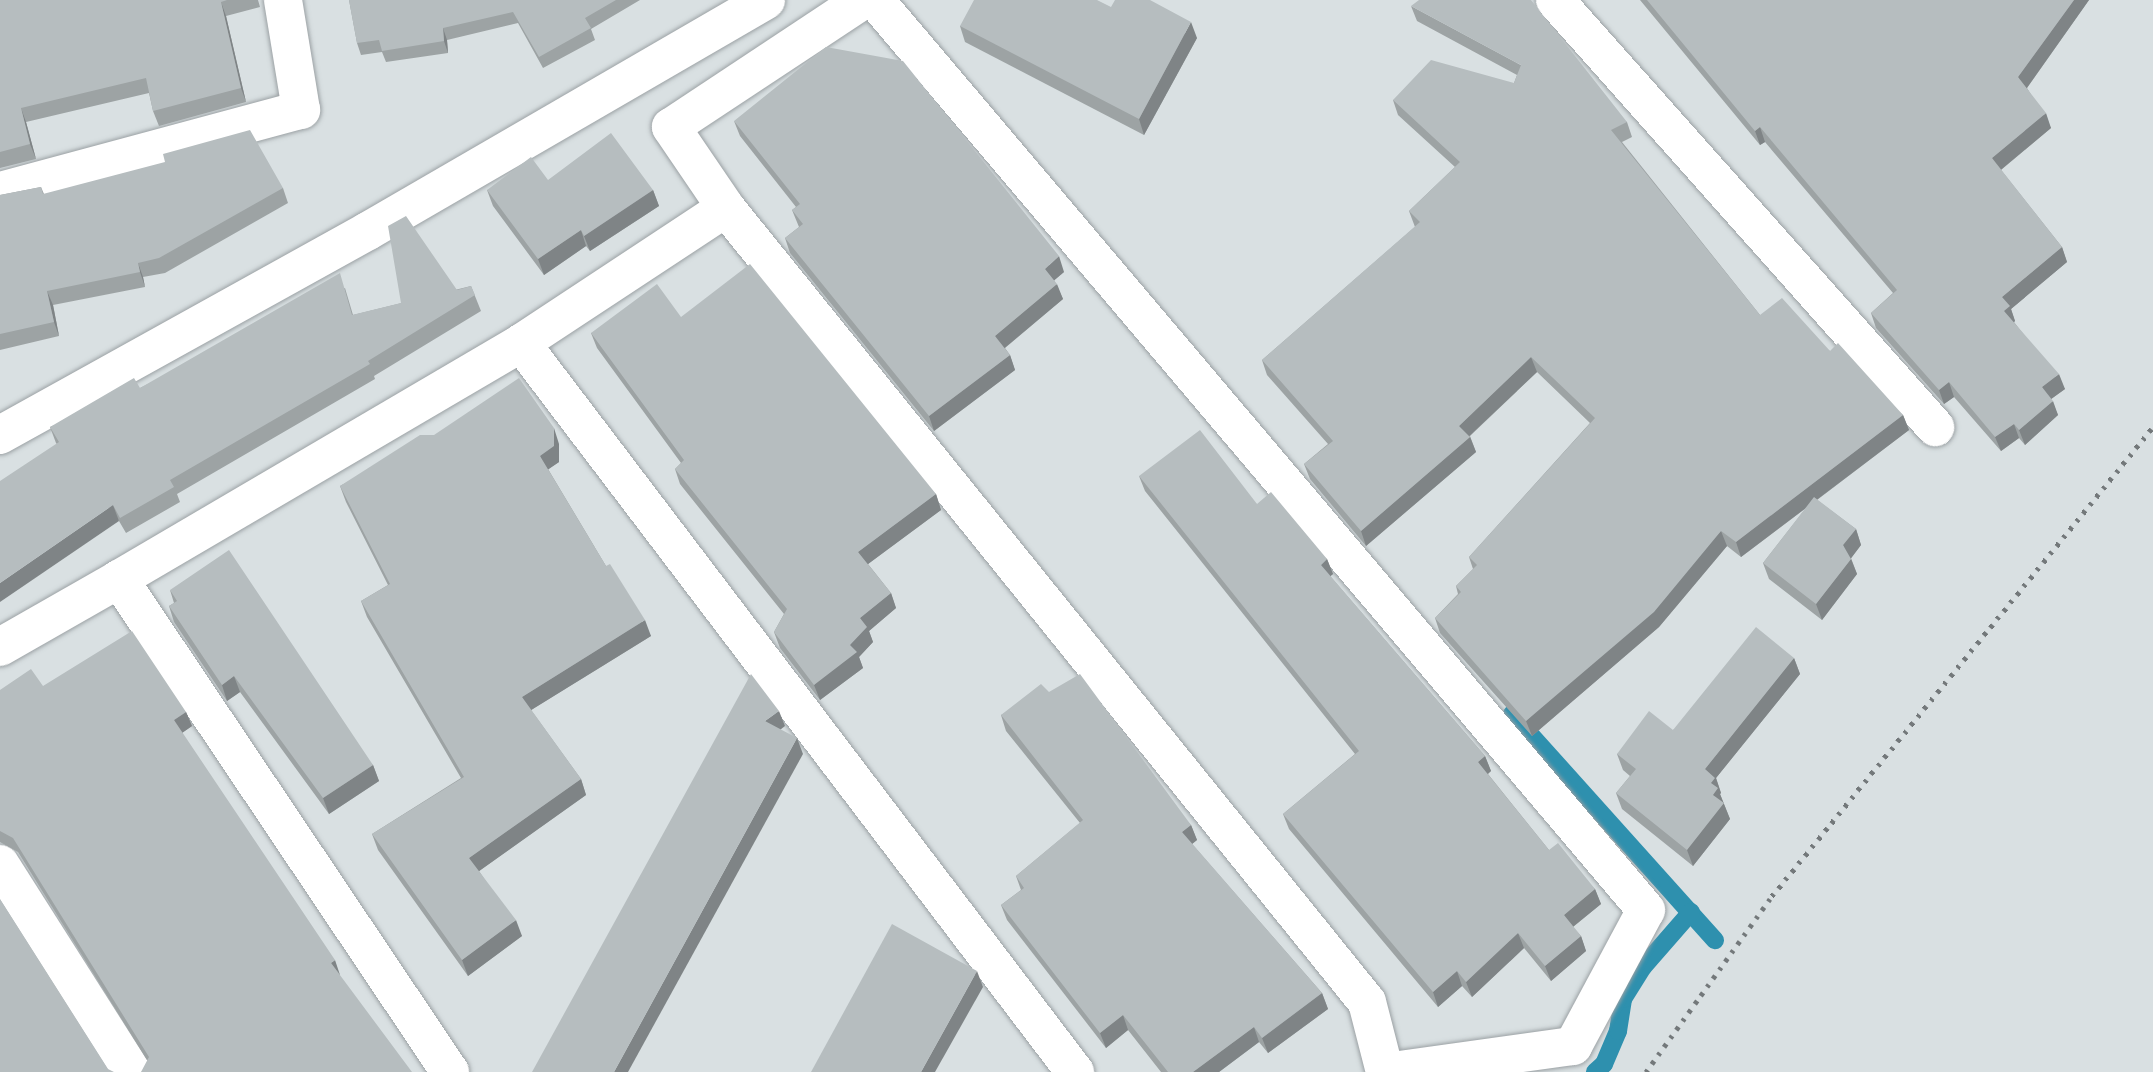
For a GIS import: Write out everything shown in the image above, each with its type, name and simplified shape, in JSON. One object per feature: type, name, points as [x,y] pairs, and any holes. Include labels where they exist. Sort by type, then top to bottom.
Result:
[{"type":"street","points":[[0,191],[301,110],[283,0]]},
{"type":"street","points":[[0,435],[368,231],[766,0]]},
{"type":"street","points":[[863,0],[671,127],[726,208],[1367,1002],[1385,1072],[1573,1046],[1646,910],[874,0]]},
{"type":"street","points":[[1555,0],[1935,427]]},
{"type":"street","points":[[0,647],[521,343],[726,208]]},
{"type":"street","points":[[521,343],[1075,1072]]},
{"type":"street","points":[[119,579],[450,1072]]},
{"type":"street","points":[[0,864],[132,1072]]},
{"type":"building","points":[[0,0],[227,0],[221,2],[241,88],[153,111],[146,78],[21,108],[30,144],[0,152]]},
{"type":"building","points":[[349,0],[616,0],[585,18],[591,28],[539,57],[513,12],[443,28],[444,41],[382,51],[379,40],[357,43]]},
{"type":"building","points":[[974,0],[1097,0],[1111,7],[1115,0],[1150,0],[1191,22],[1139,119],[960,26]]},
{"type":"building","points":[[1419,0],[1531,0],[1627,122],[1611,130],[1760,315],[1782,298],[1830,351],[1838,343],[1903,415],[1736,542],[1721,531],[1654,612],[1526,721],[1435,618],[1461,592],[1456,586],[1477,565],[1469,557],[1595,418],[1531,357],[1459,426],[1470,437],[1361,531],[1304,464],[1333,441],[1262,360],[1420,222],[1409,211],[1460,162],[1393,100],[1431,60],[1514,83],[1521,65],[1411,6]]},
{"type":"building","points":[[1647,0],[2074,0],[2018,77],[2046,113],[1992,158],[2062,247],[2002,297],[2010,306],[2004,311],[2059,374],[2042,387],[2053,401],[2019,430],[2014,424],[1995,437],[1949,382],[1939,390],[1871,313],[1897,290],[1760,127],[1755,131]]},
{"type":"building","points":[[826,47],[903,61],[1059,256],[1045,269],[1057,284],[995,336],[1010,355],[929,416],[785,238],[803,224],[792,210],[800,204],[734,121]]},
{"type":"building","points":[[250,130],[283,188],[159,258],[138,263],[140,272],[47,291],[54,322],[0,334],[0,195],[41,187],[43,194],[165,162],[163,154]]},
{"type":"building","points":[[611,133],[653,190],[584,236],[581,230],[538,259],[487,190],[531,157],[548,180]]},
{"type":"building","points":[[406,216],[457,290],[471,286],[475,295],[368,361],[370,364],[170,480],[174,487],[120,518],[113,505],[0,583],[0,481],[59,442],[50,427],[134,378],[140,388],[340,273],[352,315],[401,303],[388,226]]},
{"type":"building","points":[[750,264],[936,494],[858,552],[891,593],[860,618],[867,627],[850,645],[857,652],[814,685],[774,632],[787,609],[675,469],[684,460],[591,333],[657,284],[681,317]]},
{"type":"building","points":[[519,378],[554,428],[554,446],[540,456],[606,566],[610,564],[645,620],[522,697],[581,779],[469,858],[516,920],[462,960],[372,834],[464,777],[361,601],[390,584],[340,486],[420,435],[434,435]]},
{"type":"building","points":[[1200,430],[1257,504],[1271,492],[1327,559],[1321,565],[1485,756],[1478,762],[1549,850],[1558,843],[1595,889],[1564,915],[1581,936],[1545,966],[1518,933],[1466,982],[1457,971],[1433,992],[1283,814],[1359,751],[1139,476]]},
{"type":"building","points":[[1814,497],[1856,529],[1843,545],[1851,559],[1816,604],[1763,563]]},
{"type":"building","points":[[229,550],[373,765],[323,798],[234,676],[222,685],[169,606],[177,601],[170,590]]},
{"type":"building","points":[[1756,627],[1794,658],[1705,769],[1715,778],[1711,783],[1718,788],[1713,795],[1724,803],[1687,850],[1616,793],[1636,769],[1617,754],[1649,711],[1673,730]]},
{"type":"building","points":[[132,631],[186,712],[174,720],[335,960],[331,963],[412,1072],[141,1072],[149,1057],[13,838],[0,831],[0,690],[31,669],[43,686]]},
{"type":"building","points":[[751,674],[779,711],[765,721],[797,738],[614,1072],[532,1072]]},
{"type":"building","points":[[1080,674],[1191,825],[1182,832],[1322,993],[1262,1038],[1254,1027],[1193,1072],[1168,1072],[1123,1015],[1100,1033],[1001,905],[1024,888],[1016,876],[1083,820],[1001,715],[1041,684],[1049,692]]},
{"type":"building","points":[[0,899],[108,1069],[114,1072],[0,1072]]},
{"type":"building","points":[[892,924],[977,971],[921,1072],[811,1072]]},
{"type":"waterway","points":[[1512,714],[1715,940]]},
{"type":"waterway","points":[[1595,1072],[1604,1064],[1618,1031],[1623,999],[1643,967],[1691,912]]},
{"type":"railway","points":[[1646,1072],[1772,896],[2153,427]]}]
